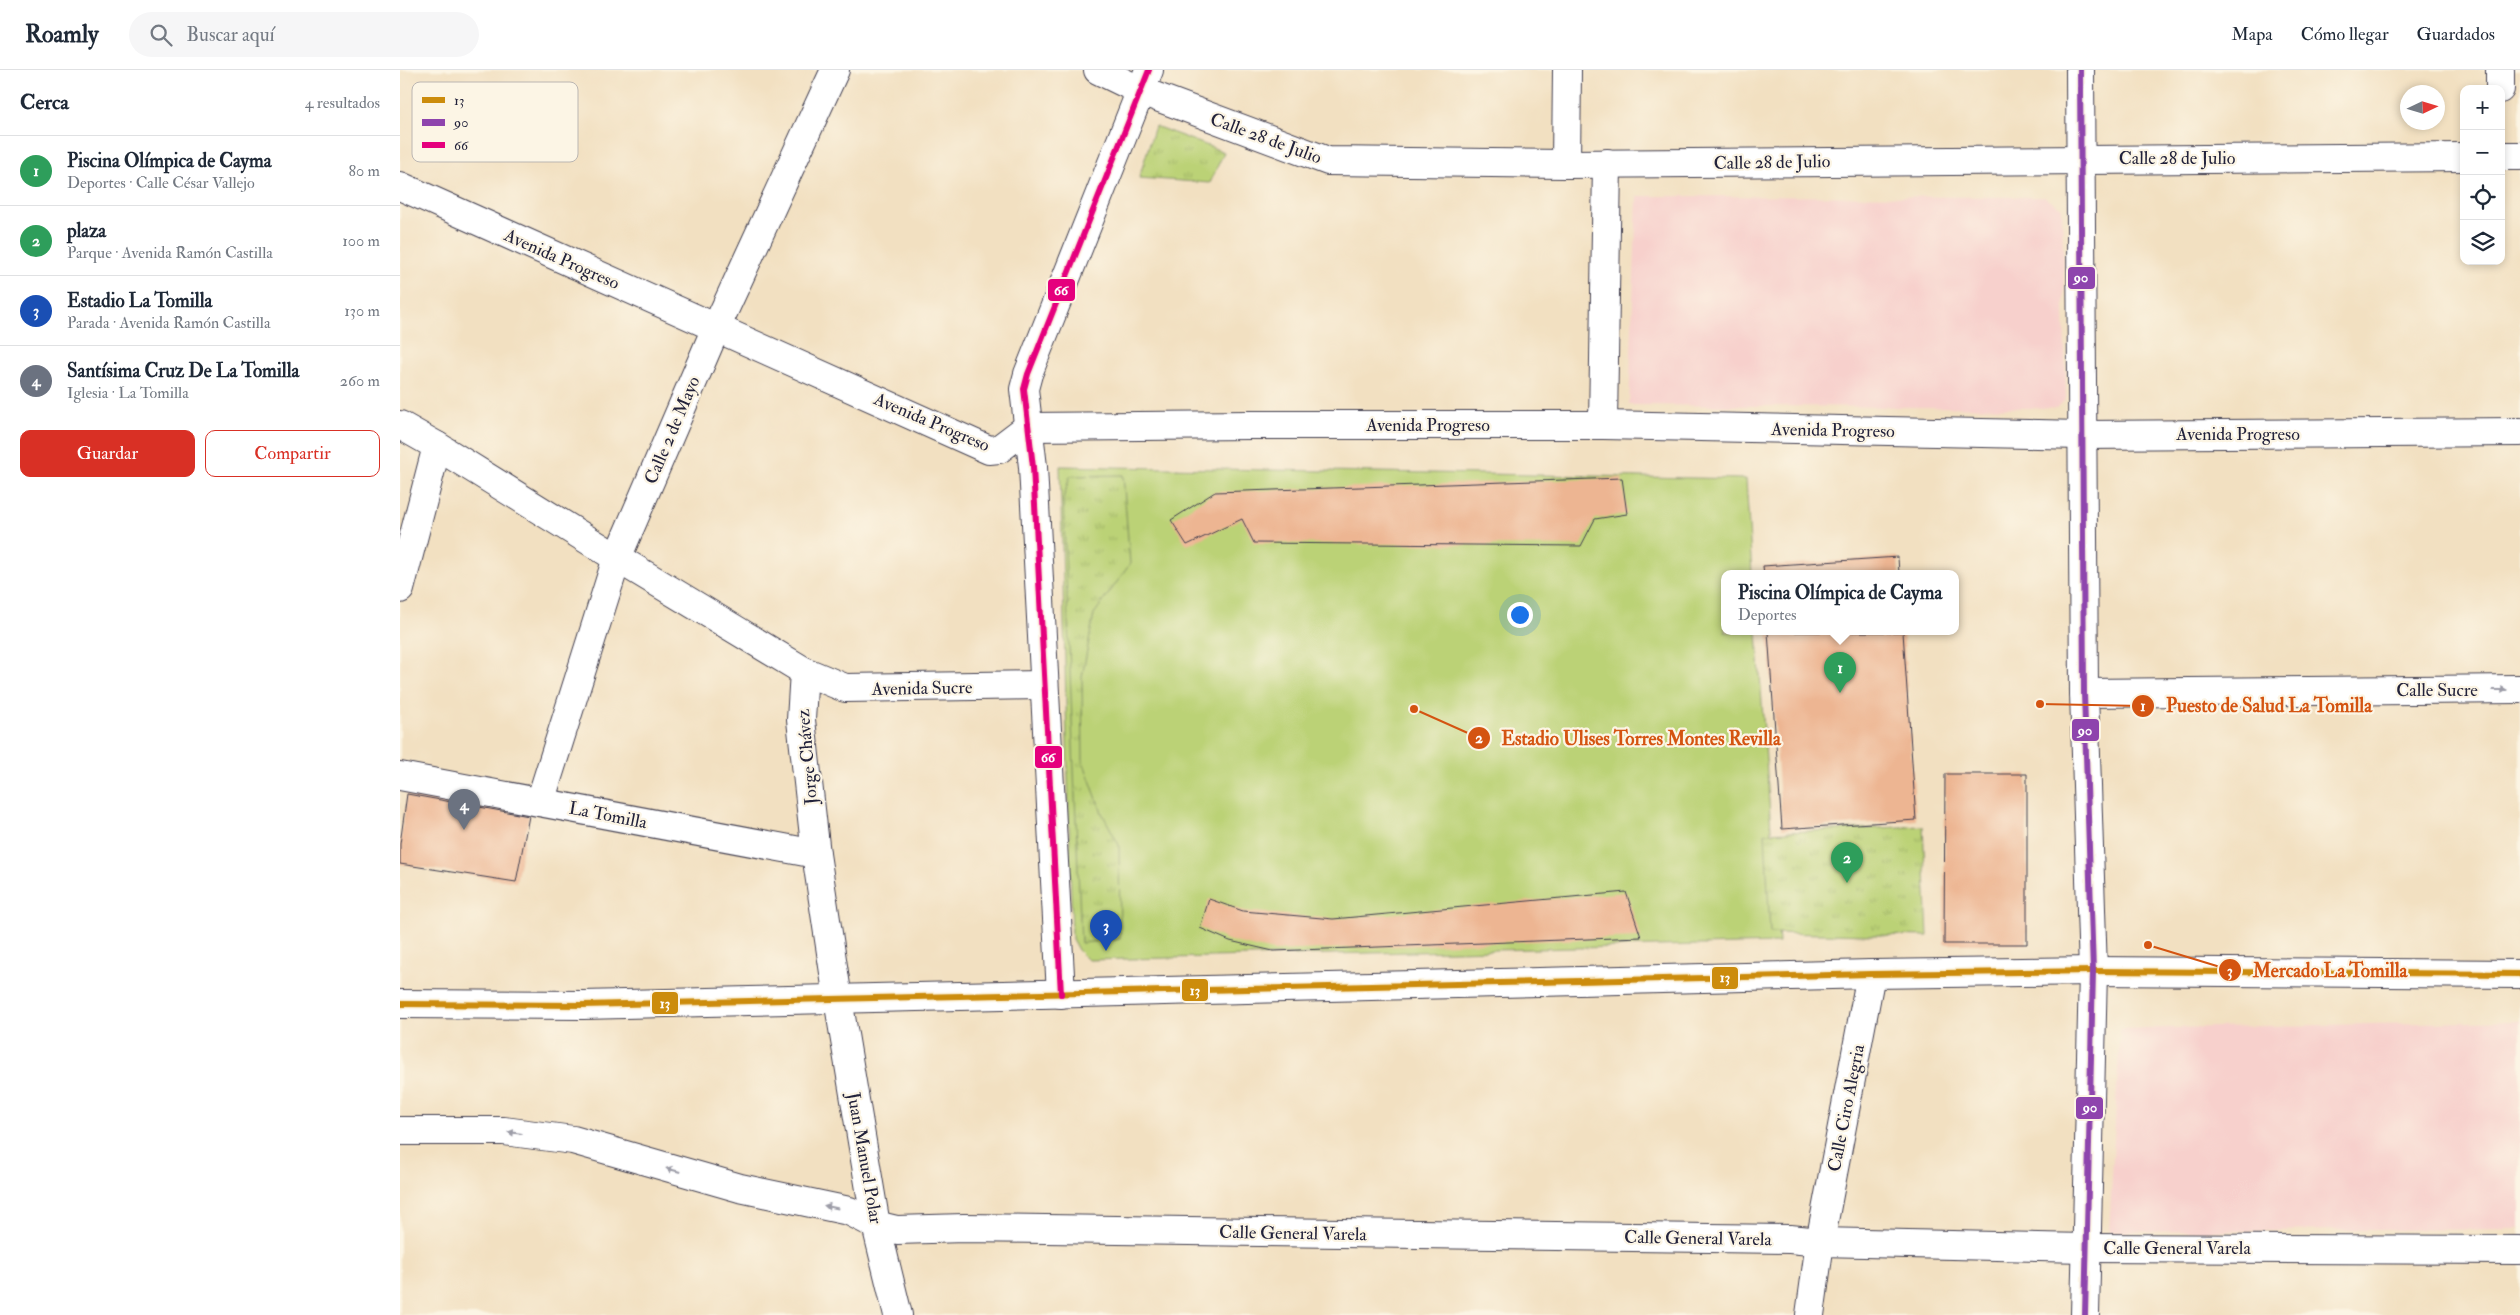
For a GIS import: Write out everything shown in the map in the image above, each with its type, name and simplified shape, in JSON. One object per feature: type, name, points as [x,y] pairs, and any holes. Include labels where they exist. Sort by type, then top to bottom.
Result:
[{"type":"street","name":"Calle 2 de Mayo","points":[[540,802],[617,558],[716,328],[835,70]]},
{"type":"street","name":"Calle 28 de Julio","points":[[1098,70],[1145,80],[1328,161],[1566,164],[2460,156]]},
{"type":"street","points":[[1566,164],[1567,70]]},
{"type":"street","points":[[2080,70],[2084,693],[2093,971],[2085,1315]]},
{"type":"street","points":[[2500,70],[2500,85]]},
{"type":"street","points":[[1061,994],[1043,685],[1033,467],[1024,389],[1028,374],[1145,80]]},
{"type":"street","points":[[2505,156],[2520,156]]},
{"type":"street","points":[[1603,425],[1608,163]]},
{"type":"street","name":"Avenida Progreso","points":[[400,186],[989,450],[999,449],[1028,427],[1250,424],[1603,425],[2081,435],[2520,432]]},
{"type":"street","points":[[400,425],[804,671]]},
{"type":"street","points":[[400,590],[437,446]]},
{"type":"street","name":"Avenida Sucre","points":[[804,671],[846,688],[1043,685]]},
{"type":"street","name":"Jorge Chávez","points":[[804,671],[801,720],[816,854],[838,999]]},
{"type":"street","name":"Calle Sucre","points":[[2084,693],[2520,690]]},
{"type":"street","name":"La Tomilla","points":[[400,776],[816,854]]},
{"type":"street","points":[[400,1004],[583,1005],[1872,974],[2093,971],[2520,974]]},
{"type":"street","name":"Calle Ciro Alegria","points":[[1820,1242],[1872,974]]},
{"type":"street","name":"Juan Manuel Polar","points":[[838,999],[876,1226],[898,1315]]},
{"type":"street","points":[[400,1131],[504,1132],[573,1140],[740,1188],[849,1211],[876,1226]]},
{"type":"street","name":"Calle General Varela","points":[[876,1226],[897,1230],[974,1228],[1790,1239],[1820,1242],[2086,1248],[2520,1250]]},
{"type":"street","points":[[1810,1315],[1820,1242]]},
{"type":"shaded area","points":[[1637,196],[2044,197],[2062,208],[2066,399],[2057,408],[1629,405]]},
{"type":"shaded area","points":[[2520,1021],[2520,1229],[2109,1232],[2120,1029]]},
{"type":"green space","points":[[1155,126],[1224,152],[1210,183],[1139,178]]},
{"type":"green space","points":[[1060,466],[1746,479],[1752,570],[1721,570],[1721,635],[1757,635],[1779,943],[1088,960],[1078,950],[1072,939]]},
{"type":"green space","points":[[1123,475],[1130,564],[1094,614],[1082,677],[1083,761],[1102,813],[1119,845],[1120,939],[1081,943],[1063,499],[1070,476]]},
{"type":"green space","points":[[1923,826],[1928,936],[1770,933],[1765,833]]},
{"type":"building","points":[[1622,478],[1627,514],[1595,519],[1581,546],[1254,543],[1242,519],[1187,545],[1171,520],[1215,492]]},
{"type":"building","points":[[1898,557],[1899,570],[1764,570],[1763,566]]},
{"type":"building","points":[[1768,635],[1903,635],[1916,820],[1782,829]]},
{"type":"building","points":[[1945,774],[2027,774],[2027,944],[1944,944]]},
{"type":"building","points":[[407,794],[529,816],[516,882],[400,864],[400,844]]},
{"type":"building","points":[[1626,892],[1641,937],[1273,951],[1230,941],[1200,928],[1209,899],[1243,911],[1333,919]]},
{"type":"transit line","name":"66","points":[[1061,994],[1033,467],[1024,389],[1028,374],[1149,70]]},
{"type":"transit line","name":"90","points":[[2080,70],[2084,693],[2093,971],[2085,1315]]},
{"type":"transit line","name":"13","points":[[400,1004],[583,1005],[1871,974],[2093,971],[2520,974]]},
{"type":"place","name":"Piscina Olímpica de Cayma","points":[[1840,693]]},
{"type":"place","name":"Puesto de Salud La Tomilla","points":[[2040,704]]},
{"type":"place","name":"Estadio Ulises Torres Montes Revilla","points":[[1414,709]]},
{"type":"place","name":"Santísima Cruz De La Tomilla","points":[[464,830]]},
{"type":"place","name":"plaza","points":[[1847,883]]},
{"type":"place","name":"Mercado La Tomilla","points":[[2148,945]]},
{"type":"place","name":"Estadio La Tomilla","points":[[1106,951]]}]
